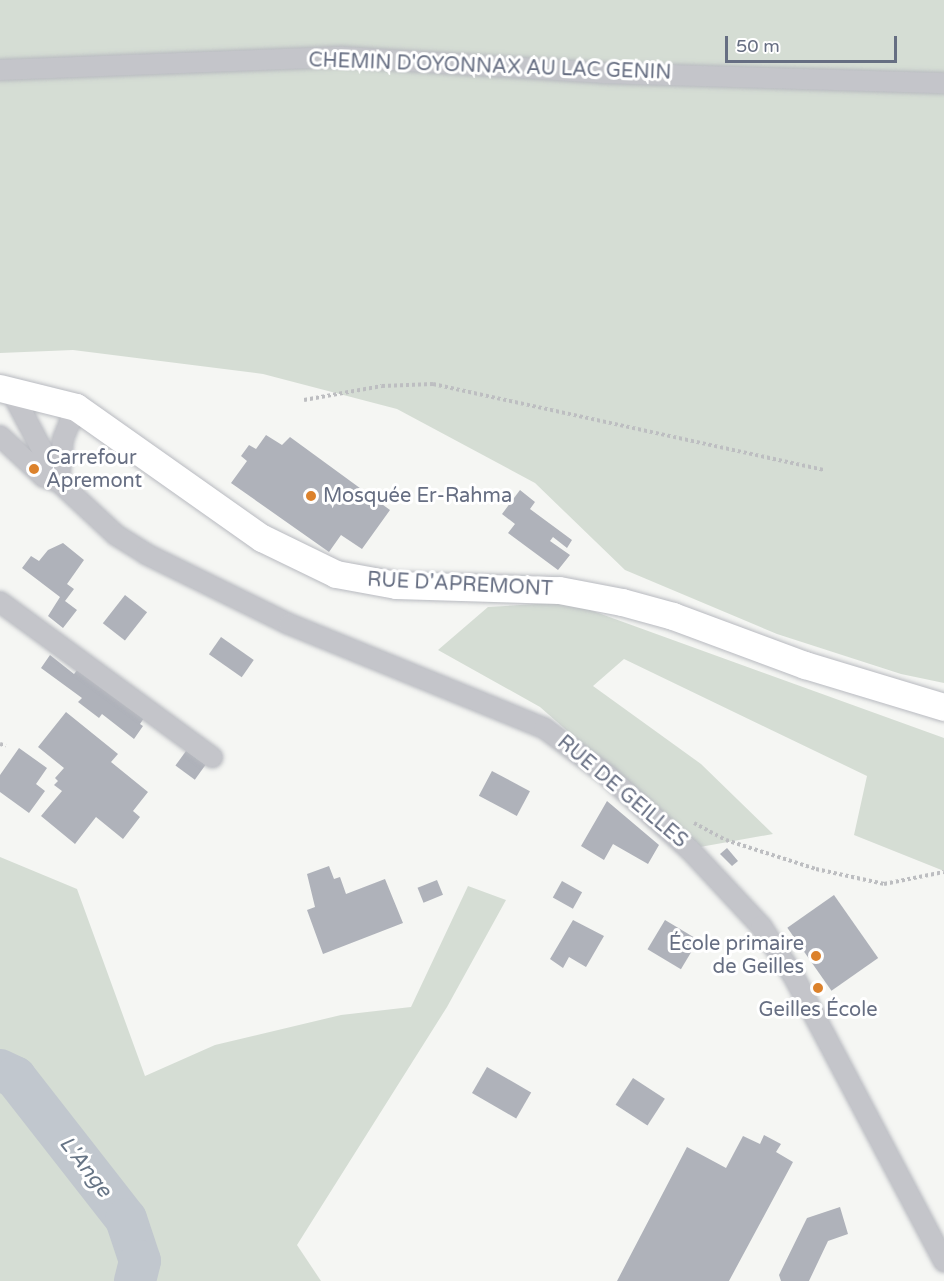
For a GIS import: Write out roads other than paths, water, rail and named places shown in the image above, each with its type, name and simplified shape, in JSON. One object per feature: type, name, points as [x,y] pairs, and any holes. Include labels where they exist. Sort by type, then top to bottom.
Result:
[{"type":"street","name":"CHEMIN D'OYONNAX AU LAC GENIN","points":[[0,70],[343,57],[602,73],[944,83]]},
{"type":"street","name":"RUE D'APREMONT","points":[[3,388],[76,407],[262,538],[336,574],[396,585],[559,590],[673,616],[805,665],[944,707]]},
{"type":"street","name":"RUE DE GEILLES","points":[[3,388],[26,418],[59,483]]},
{"type":"street","points":[[59,483],[63,439],[76,407]]},
{"type":"street","name":"RUE DE GEILLES","points":[[26,418],[1,437],[44,477],[59,483],[116,535],[146,554],[319,638],[517,714],[563,740],[607,775],[691,851],[761,926],[793,975],[856,1088],[944,1262]]},
{"type":"street","points":[[0,602],[212,757]]},
{"type":"waterway","name":"L'Ange","points":[[0,1070],[15,1077],[126,1219],[140,1261],[135,1281]]},
{"type":"place","name":"Carrefour Apremont","points":[[34,469]]},
{"type":"place","name":"Mosquée Er-Rahma","points":[[311,496]]},
{"type":"place","name":"École primaire de Geilles","points":[[816,956]]},
{"type":"place","name":"Geilles École","points":[[818,988]]}]
